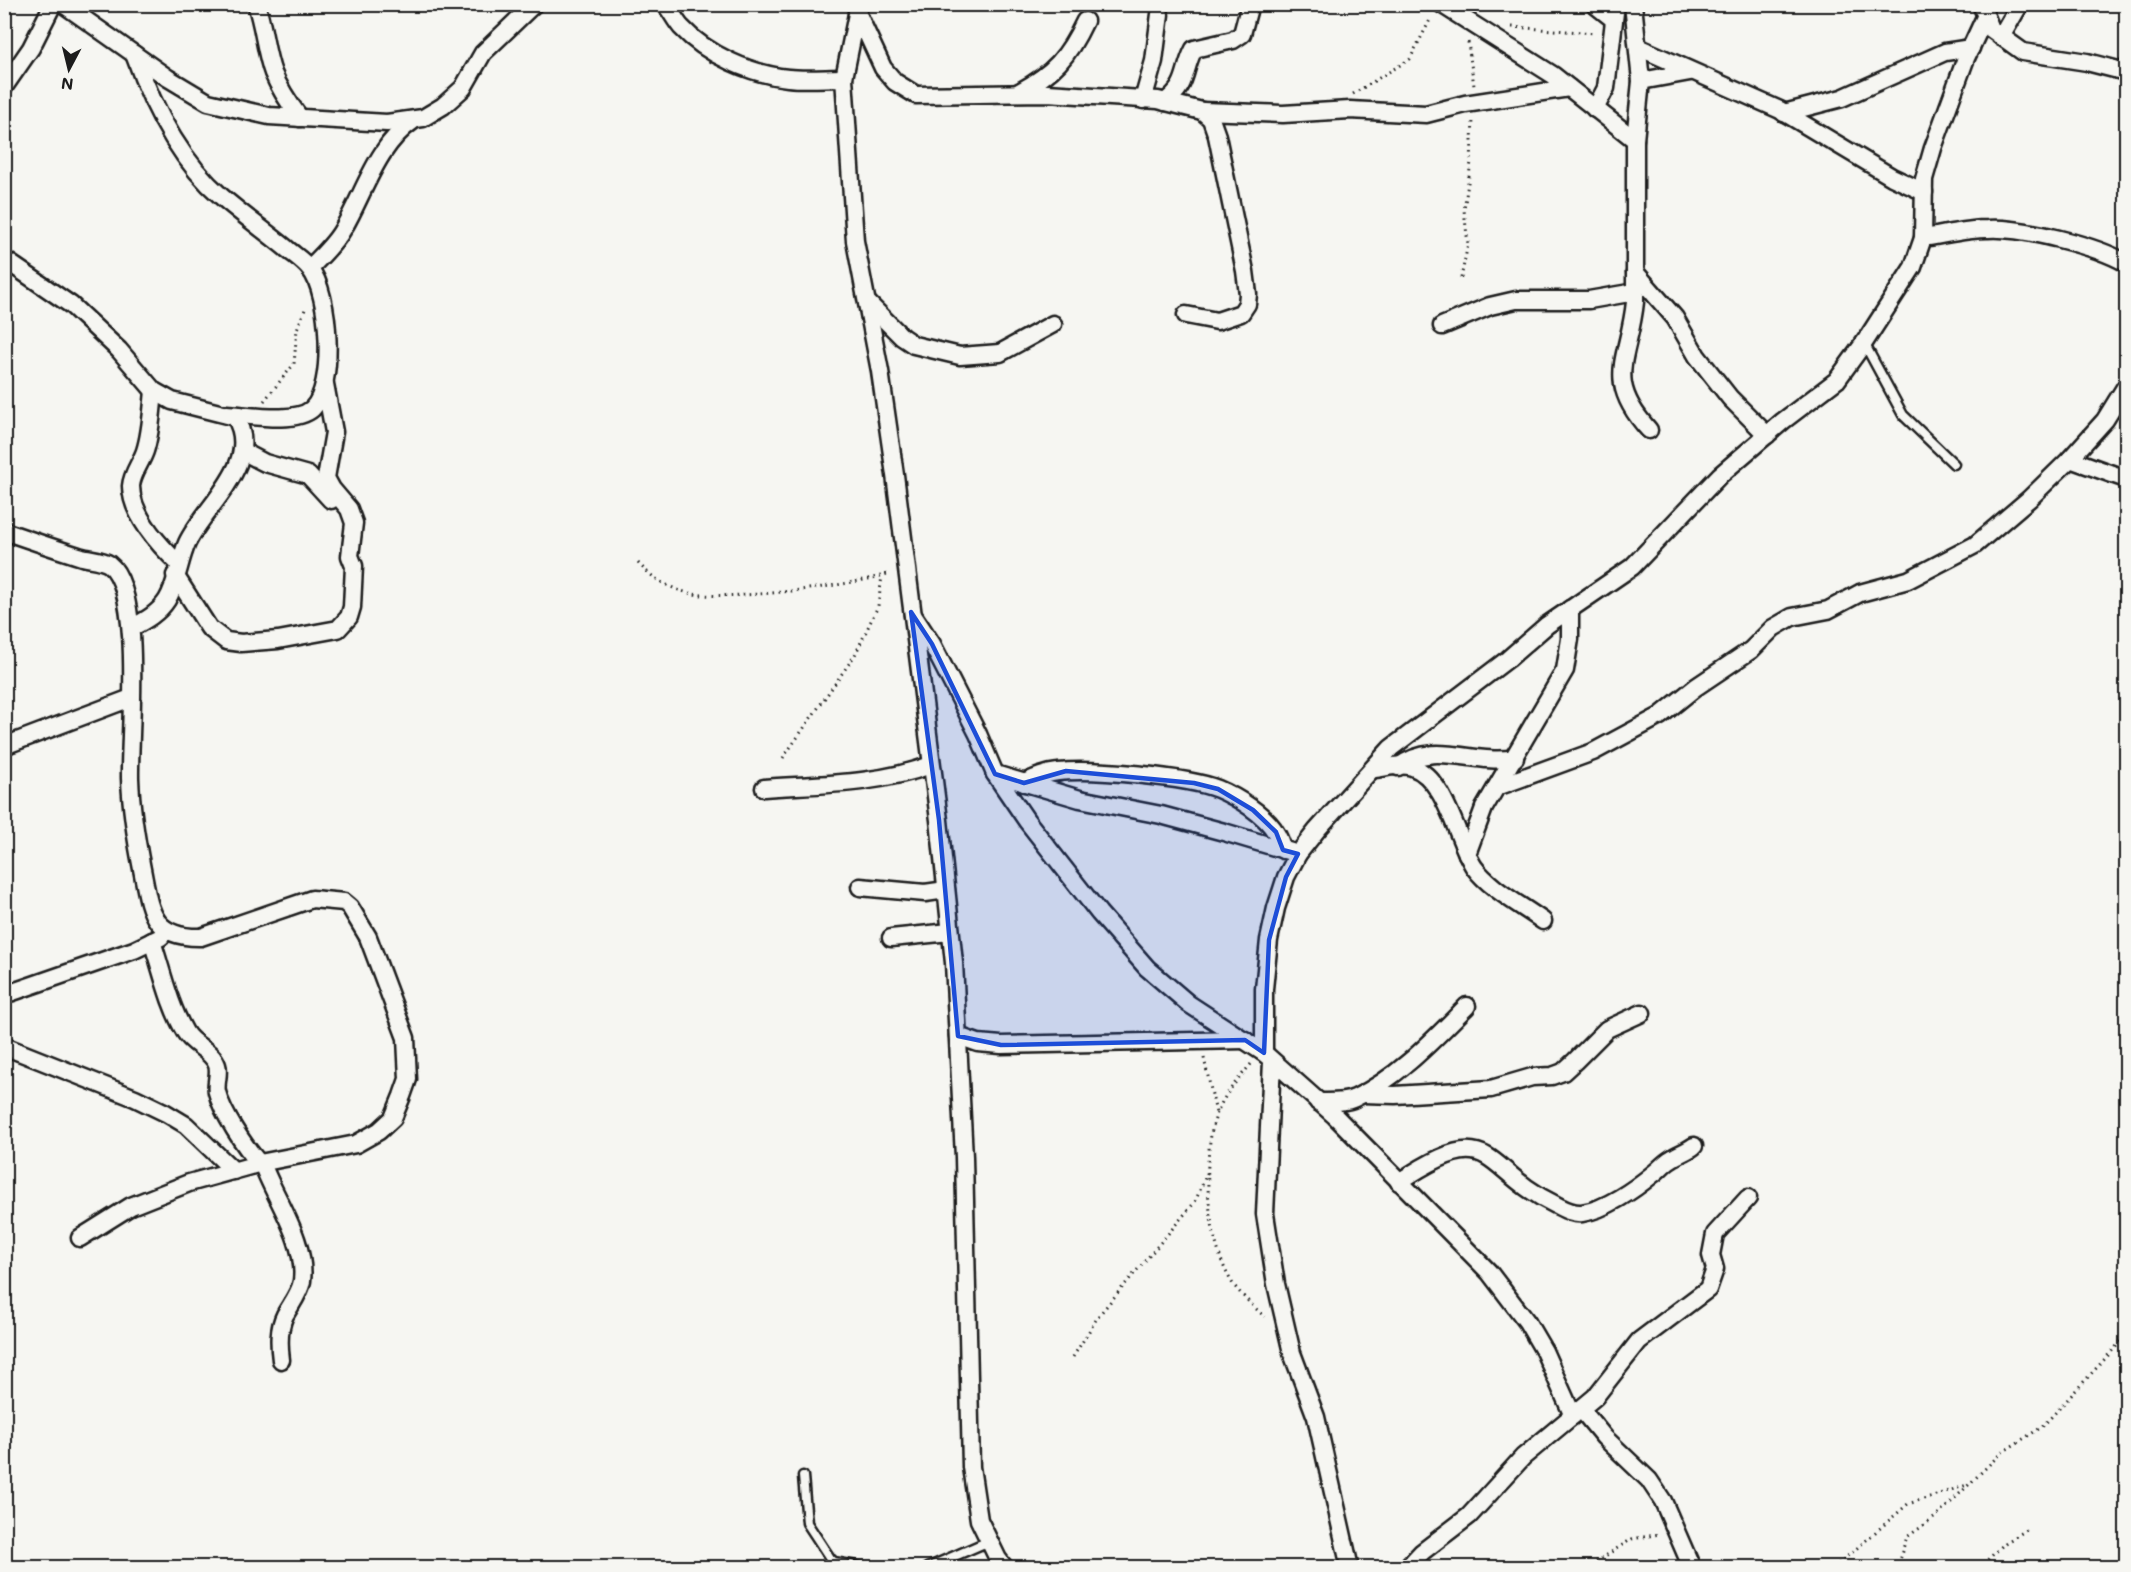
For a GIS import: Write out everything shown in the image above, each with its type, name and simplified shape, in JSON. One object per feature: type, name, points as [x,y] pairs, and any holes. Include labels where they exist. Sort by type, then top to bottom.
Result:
[{"type":"street","points":[[4,87],[31,48],[53,4]]},
{"type":"street","points":[[63,4],[208,102],[269,116],[360,122],[414,120]]},
{"type":"street","points":[[256,4],[273,72],[282,94],[300,118]]},
{"type":"street","points":[[314,274],[344,229],[372,169],[396,136],[414,120],[443,106],[463,88],[483,52],[534,4]]},
{"type":"street","points":[[665,4],[681,27],[701,46],[755,71],[788,78],[844,78]]},
{"type":"street","points":[[1166,102],[1178,92],[1185,82],[1194,49],[1233,40],[1242,34],[1250,4]]},
{"type":"street","points":[[1594,4],[1614,19],[1606,88],[1595,108]]},
{"type":"street","points":[[1633,4],[1641,81],[1635,140],[1635,292],[1632,328],[1622,361],[1621,377],[1628,403],[1649,430]]},
{"type":"street","points":[[2001,37],[2020,4]]},
{"type":"street","points":[[858,8],[844,78],[855,241],[880,371],[931,765],[950,932],[958,1036],[969,1306],[971,1467],[979,1520],[998,1559],[1005,1568]]},
{"type":"street","points":[[858,8],[883,68],[895,82],[916,96],[1047,93],[1166,102],[1202,111],[1283,114],[1334,111],[1426,114],[1474,103],[1569,88]]},
{"type":"street","points":[[1438,8],[1468,20],[1569,88],[1635,140]]},
{"type":"street","points":[[1983,11],[1991,29],[2022,52],[2087,62],[2127,72]]},
{"type":"street","points":[[1350,1568],[1316,1417],[1292,1353],[1276,1284],[1265,1214],[1264,989],[1269,940],[1286,877],[1290,852],[1375,769],[1391,748],[1414,728],[1508,659],[1570,609],[1632,567],[1720,475],[1837,380],[1913,267],[1923,238],[1924,192],[1933,148],[1983,11]]},
{"type":"street","points":[[1143,100],[1154,61],[1160,14]]},
{"type":"street","points":[[1016,94],[1055,69],[1068,54],[1085,21]]},
{"type":"street","points":[[1638,47],[1784,112],[1892,177],[1924,192]]},
{"type":"street","points":[[1784,112],[1842,98],[1945,52],[1971,48]]},
{"type":"street","points":[[134,54],[148,96],[180,149],[219,195],[314,274],[322,297],[327,342],[325,384],[324,391],[312,409],[298,415],[227,414]]},
{"type":"street","points":[[1641,81],[1691,72]]},
{"type":"street","points":[[1186,315],[1217,321],[1231,318],[1241,313],[1247,303],[1248,294],[1217,136],[1211,119],[1202,111]]},
{"type":"street","points":[[1923,238],[1989,228],[2015,231],[2058,239],[2127,263]]},
{"type":"street","points":[[4,259],[71,304],[119,350],[154,391],[172,401],[235,417],[243,430],[242,451],[222,494],[197,523],[167,599],[154,615],[131,628]]},
{"type":"street","points":[[1635,272],[1669,310],[1697,356],[1730,398],[1767,435]]},
{"type":"street","points":[[1442,326],[1490,306],[1516,300],[1589,300],[1635,292]]},
{"type":"street","points":[[867,302],[902,337],[914,345],[960,356],[1000,353],[1053,324]]},
{"type":"street","points":[[154,391],[145,451],[134,474],[132,493],[135,504],[158,544],[177,569],[209,628],[225,641],[241,643],[278,640],[338,629],[349,617],[355,590],[354,566],[350,556],[354,523],[348,508],[326,478],[334,432],[325,384]]},
{"type":"street","points":[[1497,787],[1593,752],[1660,716],[1696,687],[1751,650],[1773,628],[1792,617],[1828,610],[1860,593],[1908,580],[1975,544],[2029,499],[2070,459],[2105,420],[2127,386]]},
{"type":"street","points":[[242,451],[256,460],[308,475],[332,500],[348,508]]},
{"type":"street","points":[[2070,459],[2127,479]]},
{"type":"street","points":[[4,531],[108,564],[122,582],[131,628],[130,780],[133,823],[150,908],[158,924],[169,933],[182,938],[201,937],[312,898],[344,902],[356,913],[368,937],[406,1038],[408,1079],[393,1118],[379,1131],[356,1144],[260,1163],[189,1184],[131,1206],[80,1238]]},
{"type":"street","points":[[1467,854],[1484,808],[1565,670],[1570,639],[1570,609]]},
{"type":"street","points":[[911,612],[932,644],[978,734],[995,774],[1067,874],[1148,968],[1189,1004],[1266,1055],[1318,1102],[1489,1272],[1527,1322],[1577,1412],[1649,1480],[1663,1502],[1692,1568]]},
{"type":"street","points":[[4,746],[131,698]]},
{"type":"street","points":[[1398,767],[1424,753],[1495,761],[1515,758]]},
{"type":"street","points":[[764,788],[852,783],[901,776],[931,765]]},
{"type":"street","points":[[1375,769],[1413,767],[1428,778],[1452,813],[1467,854],[1482,877],[1543,921]]},
{"type":"street","points":[[1024,783],[1041,775],[1066,771],[1129,774],[1194,783],[1218,789],[1253,810],[1276,832],[1290,852]]},
{"type":"street","points":[[995,774],[1080,799],[1161,815],[1290,852]]},
{"type":"street","points":[[860,887],[925,893],[946,890]]},
{"type":"street","points":[[891,938],[950,932]]},
{"type":"street","points":[[4,995],[169,933]]},
{"type":"street","points":[[152,941],[185,1033],[214,1058],[218,1069],[216,1086],[219,1098],[247,1152],[260,1163],[276,1200],[294,1229],[302,1271],[300,1288],[280,1329],[281,1360]]},
{"type":"street","points":[[1318,1102],[1354,1099],[1363,1094],[1407,1062],[1467,1006]]},
{"type":"street","points":[[1363,1094],[1384,1095],[1491,1089],[1532,1077],[1552,1076],[1569,1067],[1607,1029],[1642,1013]]},
{"type":"street","points":[[958,1036],[1001,1046],[1245,1040]]},
{"type":"street","points":[[4,1046],[135,1098],[166,1113],[186,1125],[234,1171]]},
{"type":"street","points":[[1399,1182],[1456,1152],[1472,1150],[1484,1152],[1533,1194],[1575,1214],[1583,1213],[1625,1193],[1671,1159],[1682,1156],[1694,1146]]},
{"type":"street","points":[[1407,1568],[1422,1552],[1469,1516],[1523,1457],[1577,1412],[1614,1376],[1639,1341],[1708,1289],[1715,1269],[1711,1255],[1715,1233],[1748,1198]]},
{"type":"lane","points":[[1864,343],[1903,415],[1954,464]]},
{"type":"lane","points":[[803,1476],[807,1523],[830,1558],[834,1562],[867,1568]]},
{"type":"lane","points":[[927,1568],[989,1542]]},
{"type":"path","points":[[1334,111],[1357,90],[1410,59],[1438,8]]},
{"type":"path","points":[[1507,26],[1614,19]]},
{"type":"path","points":[[1461,278],[1468,237],[1464,210],[1472,153],[1474,103],[1468,20]]},
{"type":"path","points":[[257,416],[268,396],[294,364],[297,329],[314,274]]},
{"type":"path","points":[[638,563],[650,576],[667,586],[690,594],[717,597],[845,583],[882,576],[906,567]]},
{"type":"path","points":[[783,758],[855,656],[878,606],[882,576]]},
{"type":"path","points":[[1200,1041],[1216,1115]]},
{"type":"path","points":[[1266,1055],[1223,1099],[1216,1115],[1211,1137],[1208,1170],[1209,1196],[1220,1251],[1233,1283],[1266,1318]]},
{"type":"path","points":[[1073,1357],[1099,1315],[1195,1202],[1208,1170]]},
{"type":"path","points":[[1893,1568],[1899,1560],[1908,1537],[1926,1525],[2001,1453],[2042,1426],[2127,1336]]},
{"type":"path","points":[[1834,1568],[1908,1504],[1971,1484]]},
{"type":"path","points":[[1979,1568],[2005,1543],[2028,1530]]},
{"type":"path","points":[[1586,1568],[1632,1539],[1676,1531]]},
{"type":"highlighted area","points":[[911,612],[932,644],[995,774],[1024,783],[1066,771],[1194,783],[1218,789],[1253,810],[1276,832],[1283,850],[1298,854],[1286,877],[1269,940],[1264,1053],[1245,1040],[1001,1045],[958,1036],[939,820]]}]
